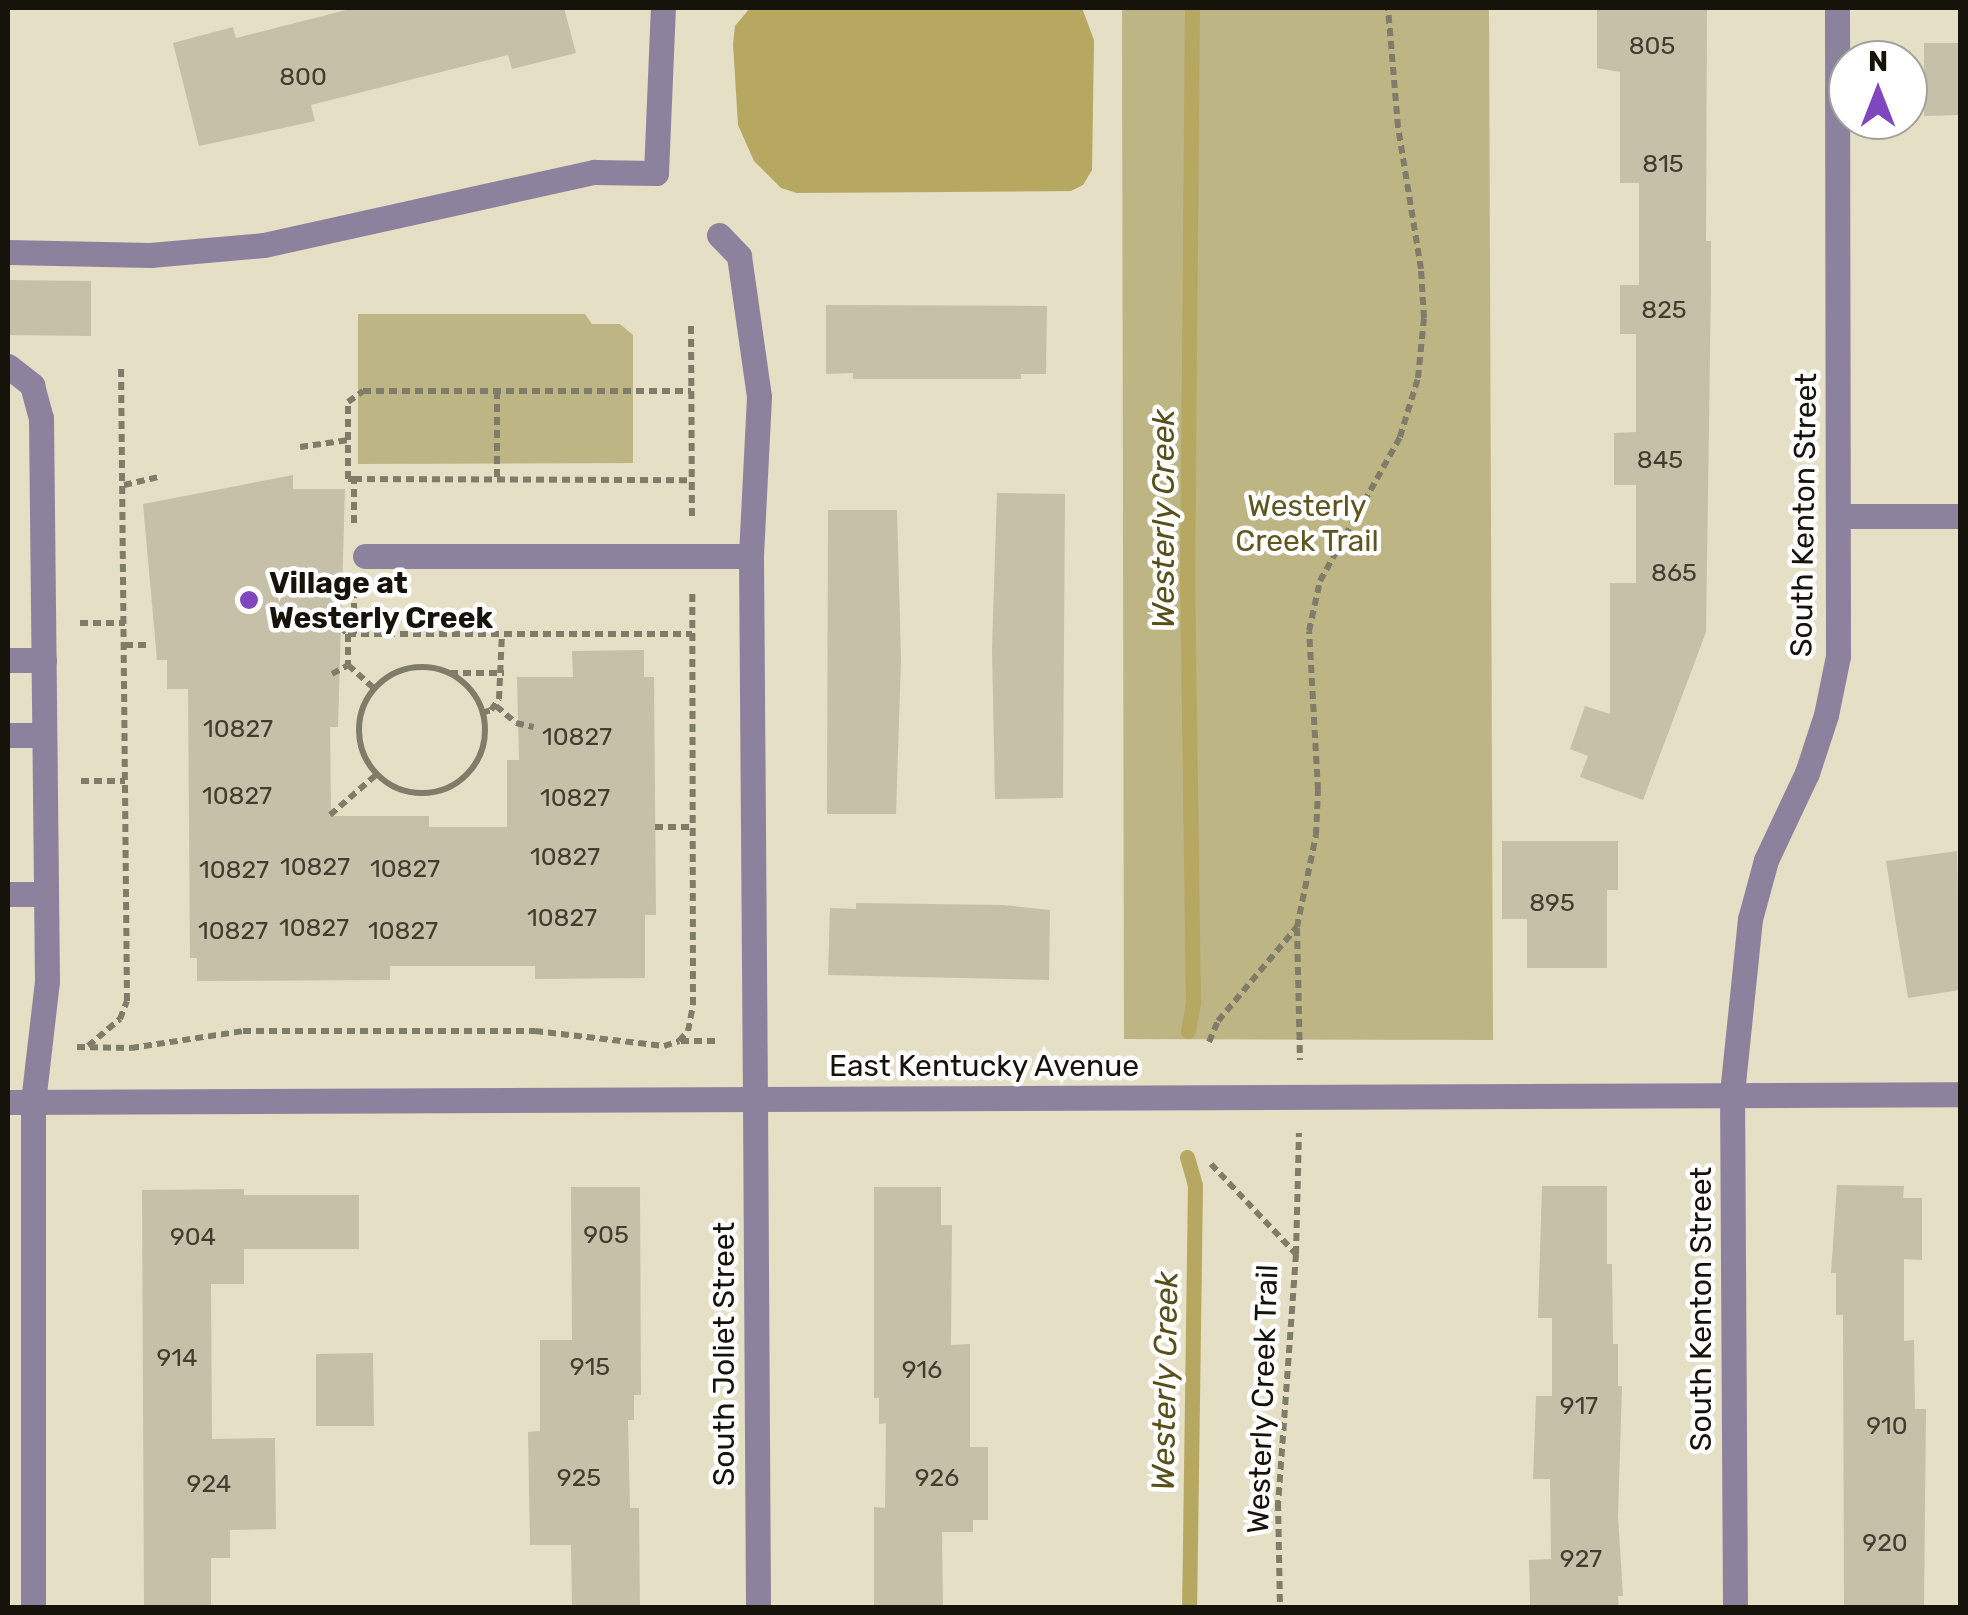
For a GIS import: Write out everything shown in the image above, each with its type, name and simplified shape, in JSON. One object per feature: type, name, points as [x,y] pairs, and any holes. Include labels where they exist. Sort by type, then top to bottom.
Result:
[{"type":"street","points":[[8,252],[150,255],[264,245],[594,172],[656,173],[663,8]]},
{"type":"street","name":"South Kenton Street","points":[[1735,1608],[1732,1093],[1750,918],[1766,860],[1806,773],[1826,715],[1835,670],[1839,516],[1837,8]]},
{"type":"street","name":"South Joliet Street","points":[[719,234],[739,256],[758,397],[751,556],[758,1608]]},
{"type":"street","points":[[8,366],[22,373],[32,386],[41,418],[47,981],[41,1048],[20,1102],[32,1608]]},
{"type":"street","points":[[1839,516],[1960,516]]},
{"type":"street","points":[[365,556],[751,556]]},
{"type":"street","points":[[8,660],[44,660]]},
{"type":"street","points":[[8,735],[44,735]]},
{"type":"street","points":[[8,894],[46,894]]},
{"type":"street","name":"East Kentucky Avenue","points":[[20,1102],[1960,1094]]},
{"type":"path","points":[[1209,1042],[1218,1021],[1297,927],[1316,836],[1318,790],[1309,630],[1320,582],[1400,437],[1418,378],[1424,318],[1422,269],[1398,127],[1388,8]]},
{"type":"path","points":[[690,326],[691,480],[348,479],[348,402],[363,391],[690,391]]},
{"type":"path","points":[[87,1047],[120,1018],[127,1001],[121,368]]},
{"type":"path","points":[[498,391],[498,480]]},
{"type":"path","points":[[300,448],[348,440]]},
{"type":"path","points":[[124,484],[160,477]]},
{"type":"path","points":[[41,1048],[131,1048],[243,1032],[535,1031],[674,1044],[688,1031],[693,1005],[692,634],[348,634],[340,627]]},
{"type":"path","points":[[348,634],[348,665],[375,689]]},
{"type":"path","points":[[496,706],[504,672],[502,634]]},
{"type":"path","points":[[126,645],[147,645]]},
{"type":"path","points":[[332,674],[348,665]]},
{"type":"path","points":[[448,672],[471,691],[482,713],[481,751],[460,781],[438,790],[413,792],[377,774],[364,752],[359,726],[375,689],[406,669],[504,672]]},
{"type":"path","points":[[482,713],[496,706]]},
{"type":"path","points":[[496,706],[516,722],[534,728]]},
{"type":"path","points":[[330,815],[377,774]]},
{"type":"path","points":[[655,828],[692,828]]},
{"type":"path","name":"Westerly Creek Trail","points":[[1212,1164],[1296,1254],[1278,1502],[1280,1608]]},
{"type":"green space","name":"Westerly Creek Trail","points":[[1122,8],[1489,8],[1493,1040],[1124,1039]]},
{"type":"green space","points":[[358,314],[585,314],[592,324],[620,324],[633,335],[633,463],[358,464]]},
{"type":"shaded area","points":[[750,8],[1082,8],[1094,40],[1092,170],[1083,185],[1071,191],[797,193],[781,188],[754,161],[738,125],[733,44],[735,26]]},
{"type":"building","points":[[354,8],[564,8],[576,53],[512,69],[508,55],[311,105],[315,121],[199,146],[173,43],[233,27],[236,38]]},
{"type":"building","points":[[1597,8],[1707,8],[1706,241],[1711,241],[1711,285],[1706,632],[1643,800],[1580,777],[1588,756],[1570,749],[1585,706],[1610,714],[1610,583],[1636,583],[1636,485],[1614,485],[1614,433],[1636,432],[1636,334],[1620,334],[1620,285],[1639,285],[1639,183],[1620,183],[1620,72],[1597,68]]},
{"type":"building","points":[[1928,43],[1960,43],[1960,115],[1928,116]]},
{"type":"building","points":[[8,280],[91,281],[91,336],[8,335]]},
{"type":"building","points":[[826,305],[1047,306],[1046,374],[1021,374],[1021,379],[853,379],[853,373],[826,374]]},
{"type":"building","points":[[293,475],[293,489],[345,489],[338,727],[330,727],[331,816],[429,816],[429,827],[507,827],[507,760],[519,760],[517,677],[573,677],[572,651],[644,650],[644,677],[654,677],[656,915],[645,915],[645,978],[535,979],[535,966],[390,966],[390,980],[197,981],[197,958],[190,958],[188,689],[167,689],[167,660],[157,660],[143,504]]},
{"type":"building","points":[[997,493],[1065,494],[1063,798],[995,799],[992,648]]},
{"type":"building","points":[[828,510],[897,510],[901,659],[896,814],[827,814]]},
{"type":"building","points":[[1502,841],[1618,841],[1618,890],[1607,890],[1607,968],[1527,968],[1527,919],[1502,919]]},
{"type":"building","points":[[1957,851],[1960,990],[1908,998],[1886,861]]},
{"type":"building","points":[[856,903],[1003,905],[1050,910],[1049,980],[828,975],[830,908],[856,909]]},
{"type":"building","points":[[1837,1185],[1904,1186],[1903,1198],[1922,1198],[1922,1260],[1904,1259],[1904,1341],[1914,1340],[1915,1409],[1926,1409],[1924,1608],[1844,1608],[1843,1315],[1836,1315],[1836,1273],[1831,1273]]},
{"type":"building","points":[[1542,1186],[1607,1186],[1613,1344],[1618,1344],[1618,1386],[1622,1386],[1618,1516],[1623,1596],[1618,1596],[1619,1608],[1530,1605],[1529,1560],[1551,1559],[1550,1479],[1533,1479],[1536,1396],[1552,1396],[1552,1318],[1538,1318]]},
{"type":"building","points":[[571,1187],[640,1187],[641,1395],[634,1395],[634,1420],[628,1420],[630,1508],[639,1508],[640,1608],[572,1608],[571,1545],[530,1545],[528,1432],[540,1431],[540,1340],[572,1340]]},
{"type":"building","points":[[874,1187],[941,1187],[941,1225],[952,1225],[951,1345],[970,1344],[970,1447],[988,1447],[988,1520],[973,1520],[973,1532],[942,1532],[943,1608],[874,1608],[874,1507],[885,1508],[886,1423],[879,1424],[879,1398],[874,1398]]},
{"type":"building","points":[[244,1189],[244,1195],[359,1195],[359,1249],[244,1249],[244,1284],[211,1284],[212,1439],[275,1438],[276,1529],[230,1530],[230,1558],[211,1558],[211,1608],[144,1608],[142,1190]]},
{"type":"building","points":[[373,1353],[374,1426],[316,1426],[316,1354]]},
{"type":"waterway","name":"Westerly Creek","points":[[1188,1031],[1193,1003],[1187,589],[1192,8]]},
{"type":"waterway","name":"Westerly Creek","points":[[1187,1157],[1195,1185],[1189,1608]]},
{"type":"place","name":"Village at Westerly Creek","points":[[249,600]]}]
